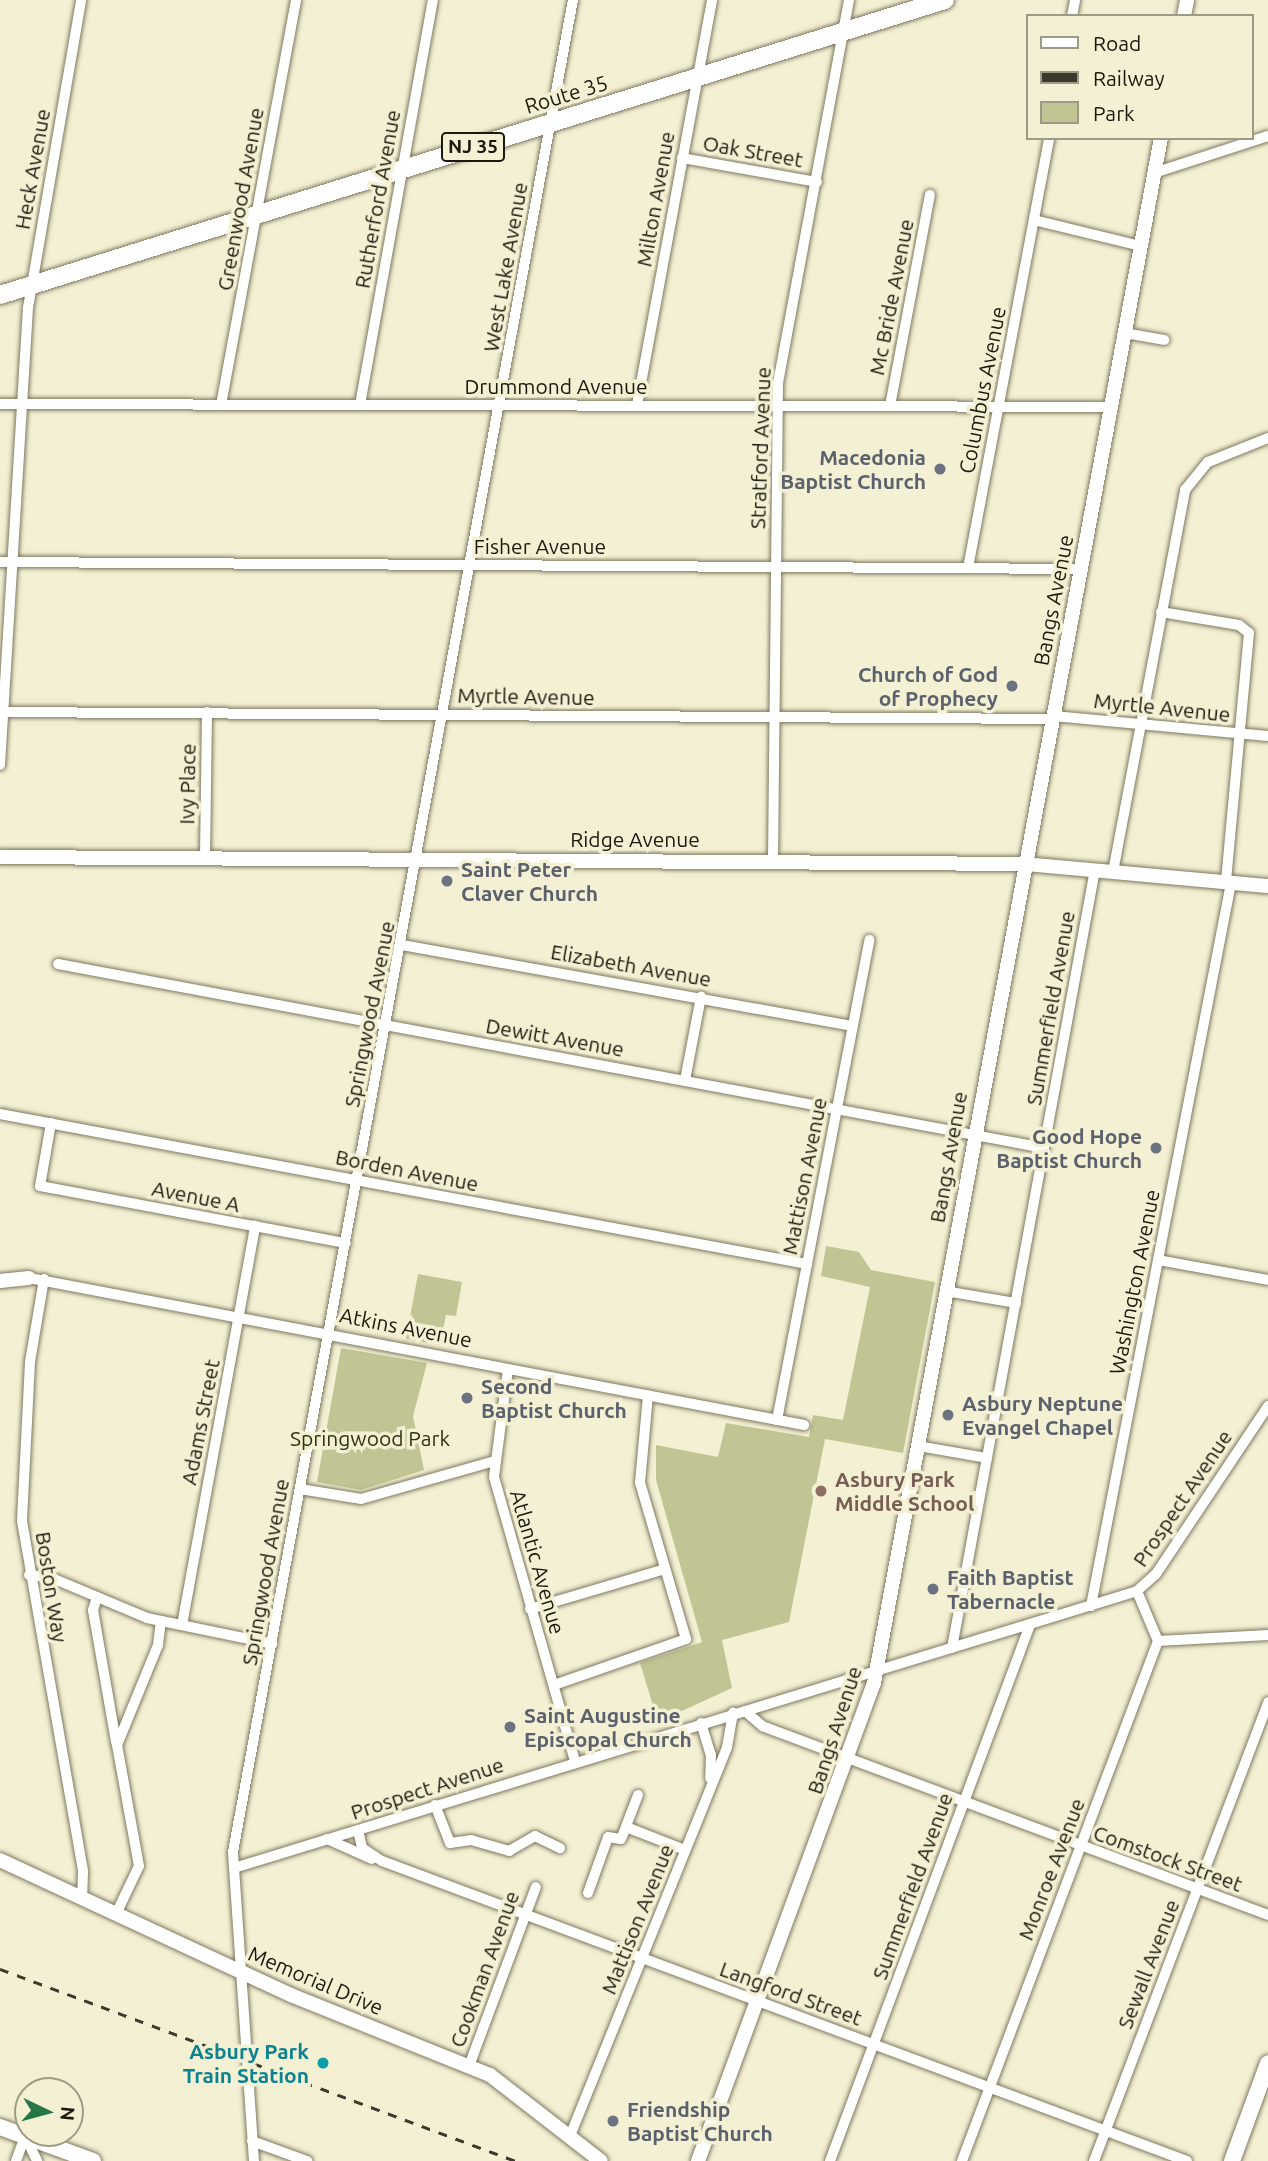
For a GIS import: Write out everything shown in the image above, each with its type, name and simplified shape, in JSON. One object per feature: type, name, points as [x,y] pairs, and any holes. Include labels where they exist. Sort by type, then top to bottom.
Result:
[{"type":"main road","name":"Route 35","points":[[0,295],[945,0]]},
{"type":"main road","points":[[1232,2161],[1268,2063]]},
{"type":"main road","points":[[55,2147],[93,2161]]},
{"type":"street","name":"Heck Avenue","points":[[0,765],[32,285],[81,0]]},
{"type":"street","name":"Greenwood Avenue","points":[[221,405],[296,0]]},
{"type":"street","name":"Rutherford Avenue","points":[[360,405],[433,0]]},
{"type":"street","name":"West Lake Avenue","points":[[430,788],[573,0]]},
{"type":"street","name":"Milton Avenue","points":[[637,405],[712,0]]},
{"type":"street","name":"Stratford Avenue","points":[[773,861],[778,406],[849,0]]},
{"type":"street","points":[[1154,173],[1268,136]]},
{"type":"street","points":[[1049,140],[1034,220],[1141,246]]},
{"type":"street","name":"Bangs Avenue","points":[[698,2161],[848,1759],[876,1671],[973,1135],[1161,140]]},
{"type":"street","name":"Oak Street","points":[[682,158],[817,182]]},
{"type":"street","name":"Mc Bride Avenue","points":[[890,406],[930,195]]},
{"type":"street","name":"Columbus Avenue","points":[[968,568],[1034,220]]},
{"type":"street","points":[[1125,333],[1164,341]]},
{"type":"street","name":"Drummond Avenue","points":[[0,404],[1111,407]]},
{"type":"street","points":[[1113,872],[1161,612],[1191,478],[1208,462],[1268,438]]},
{"type":"street","name":"Fisher Avenue","points":[[0,562],[1080,569]]},
{"type":"street","name":"Washington Avenue","points":[[1091,1606],[1229,883],[1249,639],[1239,625],[1161,612]]},
{"type":"street","name":"Myrtle Avenue","points":[[2,712],[1052,718],[1268,736]]},
{"type":"street","name":"Ivy Place","points":[[205,857],[207,712]]},
{"type":"street","name":"Springwood Avenue","points":[[254,2161],[237,1970],[234,1868],[300,1489],[430,788]]},
{"type":"street","name":"Ridge Avenue","points":[[0,858],[205,857],[1025,864],[1268,886]]},
{"type":"street","name":"Summerfield Avenue","points":[[952,1648],[1095,870]]},
{"type":"street","name":"Mattison Avenue","points":[[778,1420],[869,940]]},
{"type":"street","name":"Elizabeth Avenue","points":[[402,945],[852,1026]]},
{"type":"street","name":"Dewitt Avenue","points":[[58,964],[1044,1148]]},
{"type":"street","points":[[685,1080],[701,997]]},
{"type":"street","name":"Borden Avenue","points":[[0,1114],[807,1264]]},
{"type":"street","name":"Avenue A","points":[[51,1123],[40,1186],[346,1243]]},
{"type":"street","name":"Adams Street","points":[[181,1625],[255,1226]]},
{"type":"street","points":[[1158,1260],[1268,1280]]},
{"type":"street","name":"Atkins Avenue","points":[[0,1281],[37,1278],[804,1425]]},
{"type":"street","name":"Boston Way","points":[[37,1278],[23,1491],[29,1575],[83,1872],[82,1899]]},
{"type":"street","points":[[945,1291],[1016,1303]]},
{"type":"street","name":"Atlantic Avenue","points":[[508,1369],[494,1461],[530,1609],[575,1762]]},
{"type":"street","points":[[554,1685],[684,1644],[638,1464],[648,1395]]},
{"type":"street","name":"Prospect Avenue","points":[[234,1868],[1137,1591],[1156,1574],[1268,1406]]},
{"type":"street","points":[[918,1446],[987,1458]]},
{"type":"street","points":[[300,1489],[361,1499],[494,1461]]},
{"type":"street","points":[[530,1609],[665,1569]]},
{"type":"street","points":[[29,1575],[161,1622],[272,1644]]},
{"type":"street","points":[[1137,1591],[1158,1641],[1268,1635]]},
{"type":"street","points":[[97,1597],[93,1610],[139,1866],[116,1914]]},
{"type":"street","points":[[117,1745],[158,1645],[161,1622]]},
{"type":"street","name":"Summerfield Avenue","points":[[830,2161],[1030,1625]]},
{"type":"street","name":"Monroe Avenue","points":[[962,2161],[1158,1641]]},
{"type":"street","name":"Sewall Avenue","points":[[1094,2161],[1268,1702]]},
{"type":"street","name":"Mattison Avenue","points":[[570,2136],[739,1712]]},
{"type":"street","name":"Comstock Street","points":[[739,1712],[762,1726],[1268,1916]]},
{"type":"street","points":[[701,1723],[712,1755],[708,1794]]},
{"type":"street","points":[[588,1892],[608,1837],[621,1839],[638,1795]]},
{"type":"street","points":[[435,1805],[450,1843],[471,1840],[509,1851],[535,1836],[560,1848]]},
{"type":"street","points":[[625,1827],[685,1850]]},
{"type":"street","name":"Langford Street","points":[[358,1830],[362,1848],[382,1861]]},
{"type":"street","name":"Langford Street","points":[[327,1839],[352,1855],[382,1861],[1187,2161]]},
{"type":"street","name":"Memorial Drive","points":[[0,1860],[237,1970],[469,2066],[510,2086],[601,2161]]},
{"type":"street","name":"Cookman Avenue","points":[[469,2066],[536,1886]]},
{"type":"street","points":[[252,2141],[307,2161]]},
{"type":"green space","points":[[826,1246],[859,1252],[871,1270],[935,1282],[903,1453],[825,1439],[789,1622],[722,1640],[732,1688],[658,1722],[640,1663],[702,1642],[656,1480],[656,1445],[718,1457],[726,1423],[809,1437],[813,1415],[843,1420],[870,1287],[821,1276]]},
{"type":"green space","points":[[418,1274],[462,1282],[456,1316],[446,1315],[440,1345],[406,1339]]},
{"type":"green space","name":"Springwood Park","points":[[341,1348],[427,1363],[413,1416],[424,1470],[361,1490],[317,1482]]},
{"type":"railway","points":[[0,1969],[516,2161]]},
{"type":"place","name":"Macedonia Baptist Church","points":[[940,469]]},
{"type":"place","name":"Church of God of Prophecy","points":[[1012,686]]},
{"type":"place","name":"Saint Peter Claver Church","points":[[447,881]]},
{"type":"place","name":"Good Hope Baptist Church","points":[[1156,1148]]},
{"type":"place","name":"Second Baptist Church","points":[[467,1398]]},
{"type":"place","name":"Asbury Neptune Evangel Chapel","points":[[948,1415]]},
{"type":"place","name":"Asbury Park Middle School","points":[[821,1491]]},
{"type":"place","name":"Faith Baptist Tabernacle","points":[[933,1589]]},
{"type":"place","name":"Saint Augustine Episcopal Church","points":[[510,1727]]},
{"type":"place","name":"Asbury Park Train Station","points":[[323,2063]]},
{"type":"place","name":"Friendship Baptist Church","points":[[613,2121]]}]
